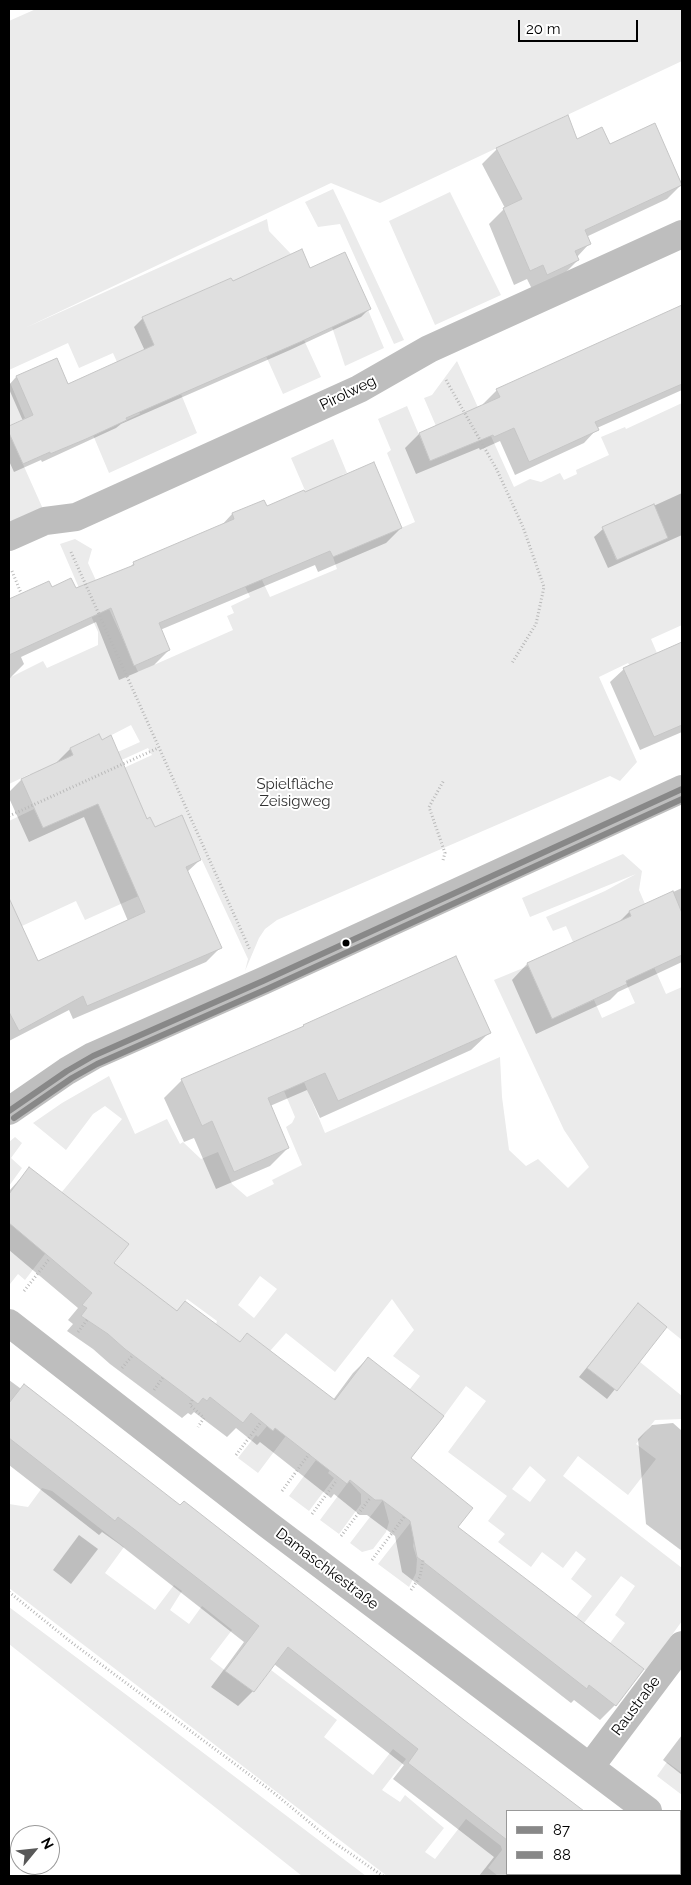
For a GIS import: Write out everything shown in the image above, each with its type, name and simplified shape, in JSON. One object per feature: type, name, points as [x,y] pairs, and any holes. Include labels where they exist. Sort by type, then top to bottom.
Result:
[{"type":"street","name":"Pirolweg","points":[[9,537],[45,521],[76,516],[359,389],[429,349],[682,234]]},
{"type":"street","points":[[9,1111],[67,1071],[93,1056],[263,982],[682,789]]},
{"type":"street","name":"Damaschkestraße","points":[[9,1323],[267,1524],[647,1810]]},
{"type":"street","name":"Raustraße","points":[[590,1767],[682,1646]]},
{"type":"path","points":[[429,349],[498,470],[523,527],[544,587],[536,624],[512,663]]},
{"type":"path","points":[[57,520],[251,952]]},
{"type":"path","points":[[14,577],[22,593]]},
{"type":"path","points":[[9,816],[158,748]]},
{"type":"path","points":[[435,902],[445,853],[429,807],[444,780]]},
{"type":"path","points":[[22,1294],[50,1258]]},
{"type":"path","points":[[76,1335],[87,1320]]},
{"type":"path","points":[[119,1373],[132,1356]]},
{"type":"path","points":[[152,1392],[164,1376]]},
{"type":"path","points":[[192,1400],[190,1404],[204,1418],[194,1431]]},
{"type":"path","points":[[232,1460],[261,1422]]},
{"type":"path","points":[[279,1496],[309,1454]]},
{"type":"path","points":[[308,1518],[337,1480]]},
{"type":"path","points":[[338,1541],[372,1497]]},
{"type":"path","points":[[368,1564],[404,1517]]},
{"type":"path","points":[[408,1594],[420,1577],[423,1560]]},
{"type":"path","points":[[9,1592],[71,1642],[274,1793],[332,1841],[383,1876]]},
{"type":"green space","points":[[36,9],[682,9],[682,61],[380,203],[331,183],[25,328],[267,219],[269,231],[291,254],[265,266],[300,342],[304,340],[321,377],[283,394],[231,278],[142,317],[177,396],[181,394],[197,433],[109,473],[93,435],[140,414],[113,353],[79,368],[68,343],[9,370],[9,21]]},
{"type":"green space","points":[[333,189],[404,340],[394,344],[340,224],[318,227],[305,202]]},
{"type":"green space","points":[[450,192],[501,295],[435,325],[389,221]]},
{"type":"green space","points":[[368,310],[384,348],[345,366],[332,327]]},
{"type":"green space","name":"Spielfläche Zeisigweg","points":[[457,361],[514,487],[530,479],[541,482],[560,473],[564,480],[577,474],[576,470],[609,455],[601,437],[625,427],[626,429],[682,403],[682,625],[651,639],[657,653],[630,666],[628,663],[599,677],[637,762],[620,781],[610,776],[277,920],[265,929],[259,938],[245,971],[248,959],[181,815],[174,818],[180,831],[161,839],[150,817],[118,850],[127,872],[152,890],[85,920],[76,901],[9,932],[9,925],[19,920],[9,899],[9,821],[34,809],[43,828],[75,814],[67,794],[152,755],[148,748],[115,763],[111,755],[140,742],[131,725],[102,740],[98,734],[70,748],[80,770],[41,796],[30,774],[9,784],[9,678],[43,661],[47,668],[98,645],[98,632],[60,544],[75,539],[92,549],[88,563],[138,672],[233,630],[227,616],[234,613],[231,606],[250,597],[237,569],[262,580],[270,597],[337,569],[333,557],[415,522],[387,453],[391,450],[378,419],[407,406],[430,461],[448,454],[424,398],[432,395]],"holes":[[[661,521],[667,538],[616,560],[610,543]]]},
{"type":"green space","points":[[9,380],[25,418],[9,426]]},
{"type":"green space","points":[[9,433],[43,509],[9,523]]},
{"type":"green space","points":[[333,439],[347,473],[342,475],[344,480],[307,495],[291,458]]},
{"type":"green space","points":[[623,854],[642,871],[639,890],[645,904],[629,911],[666,994],[682,987],[682,1340],[637,1304],[587,1368],[617,1391],[640,1362],[682,1396],[682,1419],[655,1420],[636,1444],[656,1459],[628,1495],[578,1456],[563,1476],[682,1568],[682,1621],[646,1671],[610,1643],[625,1623],[615,1615],[635,1586],[621,1576],[584,1623],[576,1617],[592,1596],[571,1579],[586,1559],[576,1551],[563,1568],[542,1552],[531,1567],[498,1542],[505,1534],[488,1521],[507,1496],[448,1452],[486,1401],[466,1386],[444,1416],[428,1404],[393,1411],[420,1376],[393,1356],[414,1330],[392,1299],[335,1372],[286,1333],[270,1351],[247,1333],[239,1343],[216,1324],[217,1321],[187,1299],[177,1312],[114,1264],[129,1244],[61,1193],[122,1119],[105,1106],[93,1114],[66,1150],[33,1123],[62,1103],[109,1076],[135,1134],[167,1119],[180,1144],[183,1142],[201,1159],[218,1152],[232,1184],[247,1197],[274,1184],[272,1180],[302,1165],[286,1127],[292,1123],[295,1117],[284,1091],[304,1082],[325,1133],[500,1057],[502,1097],[509,1150],[526,1166],[538,1159],[568,1188],[589,1167],[564,1130],[494,980],[528,966],[552,1019],[594,1000],[602,1018],[635,1003],[602,929],[573,942],[566,926],[553,931],[546,917],[605,891],[636,874],[530,917],[522,898]],"holes":[[[260,1276],[277,1289],[254,1318],[238,1305]],[[530,1466],[546,1480],[530,1502],[512,1489]]]},
{"type":"green space","points":[[15,1137],[22,1143],[11,1158],[22,1168],[9,1186],[9,1142]]},
{"type":"green space","points":[[15,1219],[51,1246],[25,1280],[18,1274],[10,1284],[9,1227]]},
{"type":"green space","points":[[280,1421],[291,1429],[258,1473],[238,1458],[256,1435],[258,1437],[267,1426],[273,1431]]},
{"type":"green space","points":[[322,1452],[335,1463],[328,1473],[334,1478],[309,1511],[289,1496]]},
{"type":"green space","points":[[349,1481],[361,1494],[361,1504],[339,1534],[320,1520]]},
{"type":"green space","points":[[42,1488],[52,1491],[124,1547],[105,1573],[155,1610],[174,1585],[182,1591],[170,1610],[189,1624],[202,1606],[232,1630],[210,1659],[239,1681],[254,1692],[271,1670],[337,1720],[324,1737],[373,1775],[393,1749],[406,1759],[382,1790],[400,1802],[405,1795],[444,1828],[425,1852],[435,1859],[466,1819],[501,1846],[502,1850],[488,1868],[498,1876],[387,1876],[9,1588],[9,1504],[28,1507]]},
{"type":"green space","points":[[383,1500],[389,1522],[386,1532],[373,1549],[362,1552],[350,1543]]},
{"type":"green space","points":[[411,1522],[422,1531],[414,1541],[413,1546],[417,1559],[416,1573],[409,1587],[378,1564]]},
{"type":"green space","points":[[9,1607],[366,1876],[302,1876],[9,1644]]},
{"type":"green space","points":[[667,1762],[682,1773],[682,1795],[657,1776]]},
{"type":"shaded area","points":[[79,1535],[98,1549],[71,1584],[53,1570]]},
{"type":"building","points":[[568,115],[577,139],[602,127],[610,144],[655,123],[682,185],[585,230],[591,244],[575,251],[579,260],[547,275],[543,265],[530,271],[503,208],[522,199],[496,148]]},
{"type":"building","points":[[302,249],[310,268],[345,252],[371,309],[126,418],[127,420],[86,439],[23,464],[9,433],[9,426],[33,415],[16,376],[57,358],[68,384],[154,345],[142,317],[231,278],[233,281]]},
{"type":"building","points":[[682,305],[682,384],[595,422],[599,430],[529,462],[514,428],[430,461],[419,433],[500,397],[496,389]]},
{"type":"building","points":[[374,462],[402,528],[333,557],[330,551],[159,623],[170,650],[134,666],[111,608],[9,655],[9,599],[49,581],[52,587],[71,578],[76,588],[134,565],[133,562],[234,519],[232,513],[264,500],[267,506],[304,490],[305,492]]},
{"type":"building","points":[[654,504],[668,538],[617,560],[602,527]]},
{"type":"building","points":[[682,642],[682,725],[654,737],[623,668]]},
{"type":"building","points":[[99,734],[102,740],[111,735],[147,819],[150,817],[155,827],[182,815],[201,860],[186,867],[222,948],[87,1006],[83,996],[19,1031],[9,1012],[9,898],[38,961],[145,912],[98,804],[43,828],[21,779],[73,755],[70,748]]},
{"type":"building","points":[[673,891],[682,913],[682,955],[626,981],[627,984],[552,1019],[527,963],[631,916],[629,911]]},
{"type":"building","points":[[456,956],[491,1033],[338,1101],[325,1073],[268,1098],[289,1148],[234,1172],[212,1121],[202,1126],[181,1079],[304,1026]]},
{"type":"building","points":[[29,1167],[129,1244],[114,1263],[177,1311],[185,1301],[240,1342],[247,1333],[335,1400],[368,1357],[444,1416],[411,1458],[473,1508],[458,1527],[644,1669],[616,1706],[589,1685],[587,1689],[417,1557],[410,1521],[382,1500],[375,1500],[350,1480],[347,1484],[275,1428],[273,1431],[251,1413],[243,1423],[210,1397],[207,1401],[203,1398],[198,1404],[108,1334],[81,1316],[87,1308],[82,1305],[92,1293],[9,1223],[9,1194]]},
{"type":"building","points":[[638,1303],[667,1327],[617,1391],[587,1368]]},
{"type":"building","points":[[24,1384],[180,1505],[184,1501],[464,1720],[583,1810],[506,1810],[506,1839],[408,1763],[418,1749],[288,1647],[254,1692],[225,1671],[259,1626],[118,1517],[115,1521],[9,1438],[9,1403]]},
{"type":"transit line","name":"87","points":[[9,1111],[67,1071],[93,1056],[263,981],[682,789]]},
{"type":"transit line","name":"88","points":[[14,1118],[72,1078],[97,1064],[267,989],[682,799]]}]
